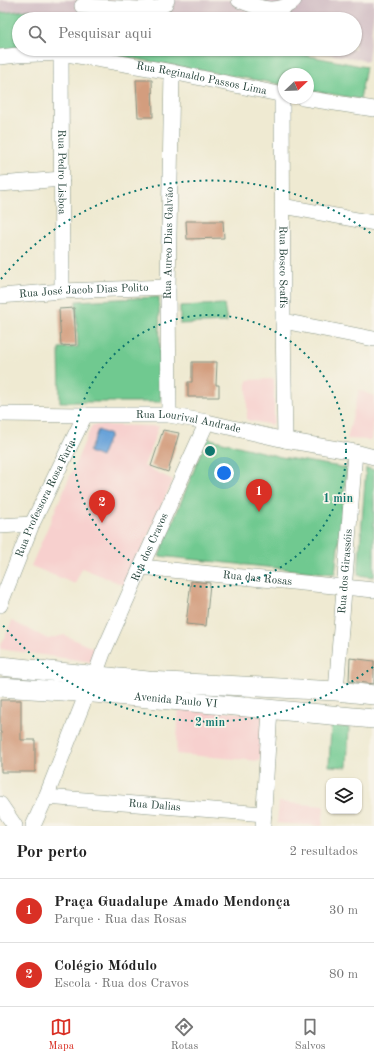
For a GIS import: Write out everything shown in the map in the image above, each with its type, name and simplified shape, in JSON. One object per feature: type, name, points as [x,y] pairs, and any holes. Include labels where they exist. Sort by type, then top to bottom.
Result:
[{"type":"main road","name":"Avenida Paulo VI","points":[[0,666],[148,681],[336,691],[374,695]]},
{"type":"main road","name":"Avenida Paulo VI","points":[[0,687],[87,692],[374,719]]},
{"type":"street","points":[[82,6],[138,9],[158,8],[165,4],[167,0]]},
{"type":"street","points":[[239,0],[262,9],[281,9],[294,0]]},
{"type":"street","name":"Rua Reginaldo Passos Lima","points":[[0,57],[12,55]]},
{"type":"street","name":"Rua Pedro Lisboa","points":[[61,56],[62,292]]},
{"type":"street","name":"Rua Reginaldo Passos Lima","points":[[79,56],[172,72],[278,94]]},
{"type":"street","name":"Rua Aureo Dias Galvão","points":[[169,415],[168,287],[172,72]]},
{"type":"street","points":[[314,100],[374,110]]},
{"type":"street","name":"Rua Bosco Scaffs","points":[[283,104],[283,321],[285,440]]},
{"type":"street","points":[[0,184],[62,179]]},
{"type":"street","points":[[283,206],[374,223]]},
{"type":"street","name":"Rua José Jacob Dias Polito","points":[[0,296],[168,287]]},
{"type":"street","points":[[283,321],[374,339]]},
{"type":"street","name":"Rua Lourival Andrade","points":[[0,414],[169,415],[285,440],[355,452],[374,457]]},
{"type":"street","name":"Rua Professora Rosa Faria","points":[[0,605],[32,524],[85,415]]},
{"type":"street","name":"Rua dos Cravos","points":[[95,675],[103,653],[141,567],[207,422]]},
{"type":"street","name":"Rua dos Girassóis","points":[[336,691],[355,452]]},
{"type":"street","points":[[0,526],[32,524]]},
{"type":"street","name":"Rua das Rosas","points":[[141,567],[374,590]]},
{"type":"street","points":[[33,826],[46,797],[87,692]]},
{"type":"street","points":[[264,820],[270,709]]},
{"type":"street","name":"Rua Dalias","points":[[46,797],[264,820]]},
{"type":"street","points":[[0,804],[15,826]]},
{"type":"shaded area","points":[[0,0],[374,0],[368,61],[340,56],[362,56],[362,12],[45,12],[29,10],[0,13]]},
{"type":"shaded area","points":[[274,379],[274,421],[272,425],[247,420],[247,380]]},
{"type":"shaded area","points":[[359,390],[374,396],[374,418],[371,440],[347,439]]},
{"type":"shaded area","points":[[92,425],[159,426],[144,466],[173,480],[126,586],[82,568],[75,584],[31,566]]},
{"type":"shaded area","points":[[12,621],[48,639],[64,635],[97,650],[92,662],[0,649]]},
{"type":"shaded area","points":[[179,707],[263,715],[260,761],[176,754]]},
{"type":"shaded area","points":[[279,802],[324,806],[322,826],[277,823]]},
{"type":"green space","points":[[29,10],[43,12],[12,12],[12,50],[0,51],[0,13]]},
{"type":"green space","points":[[120,56],[309,56],[366,67],[360,99],[314,91],[314,68],[278,68],[278,84]]},
{"type":"green space","points":[[159,297],[161,402],[60,402],[59,348],[78,347],[76,301]]},
{"type":"green space","points":[[224,304],[227,322],[180,324],[180,306]]},
{"type":"green space","points":[[207,438],[281,457],[347,468],[335,574],[159,556]]},
{"type":"green space","points":[[366,468],[374,470],[374,577],[358,575]]},
{"type":"green space","points":[[331,726],[349,727],[347,767],[329,766]]},
{"type":"water","points":[[98,430],[110,435],[101,457],[89,452]]},
{"type":"building","points":[[136,80],[152,80],[153,117],[138,117]]},
{"type":"building","points":[[186,221],[223,221],[224,238],[187,239]]},
{"type":"building","points":[[74,308],[76,345],[61,346],[59,309]]},
{"type":"building","points":[[192,362],[217,362],[216,385],[219,385],[219,397],[188,397],[188,382],[192,382]]},
{"type":"building","points":[[163,430],[179,433],[168,472],[151,466]]},
{"type":"building","points":[[191,581],[210,583],[206,626],[186,624]]},
{"type":"building","points":[[350,658],[374,661],[374,684],[349,681]]},
{"type":"building","points":[[0,700],[21,700],[21,740],[35,740],[35,772],[1,772]]},
{"type":"place","name":"Praça Guadalupe Amado Mendonça","points":[[259,512]]},
{"type":"place","name":"Colégio Módulo","points":[[102,523]]}]
